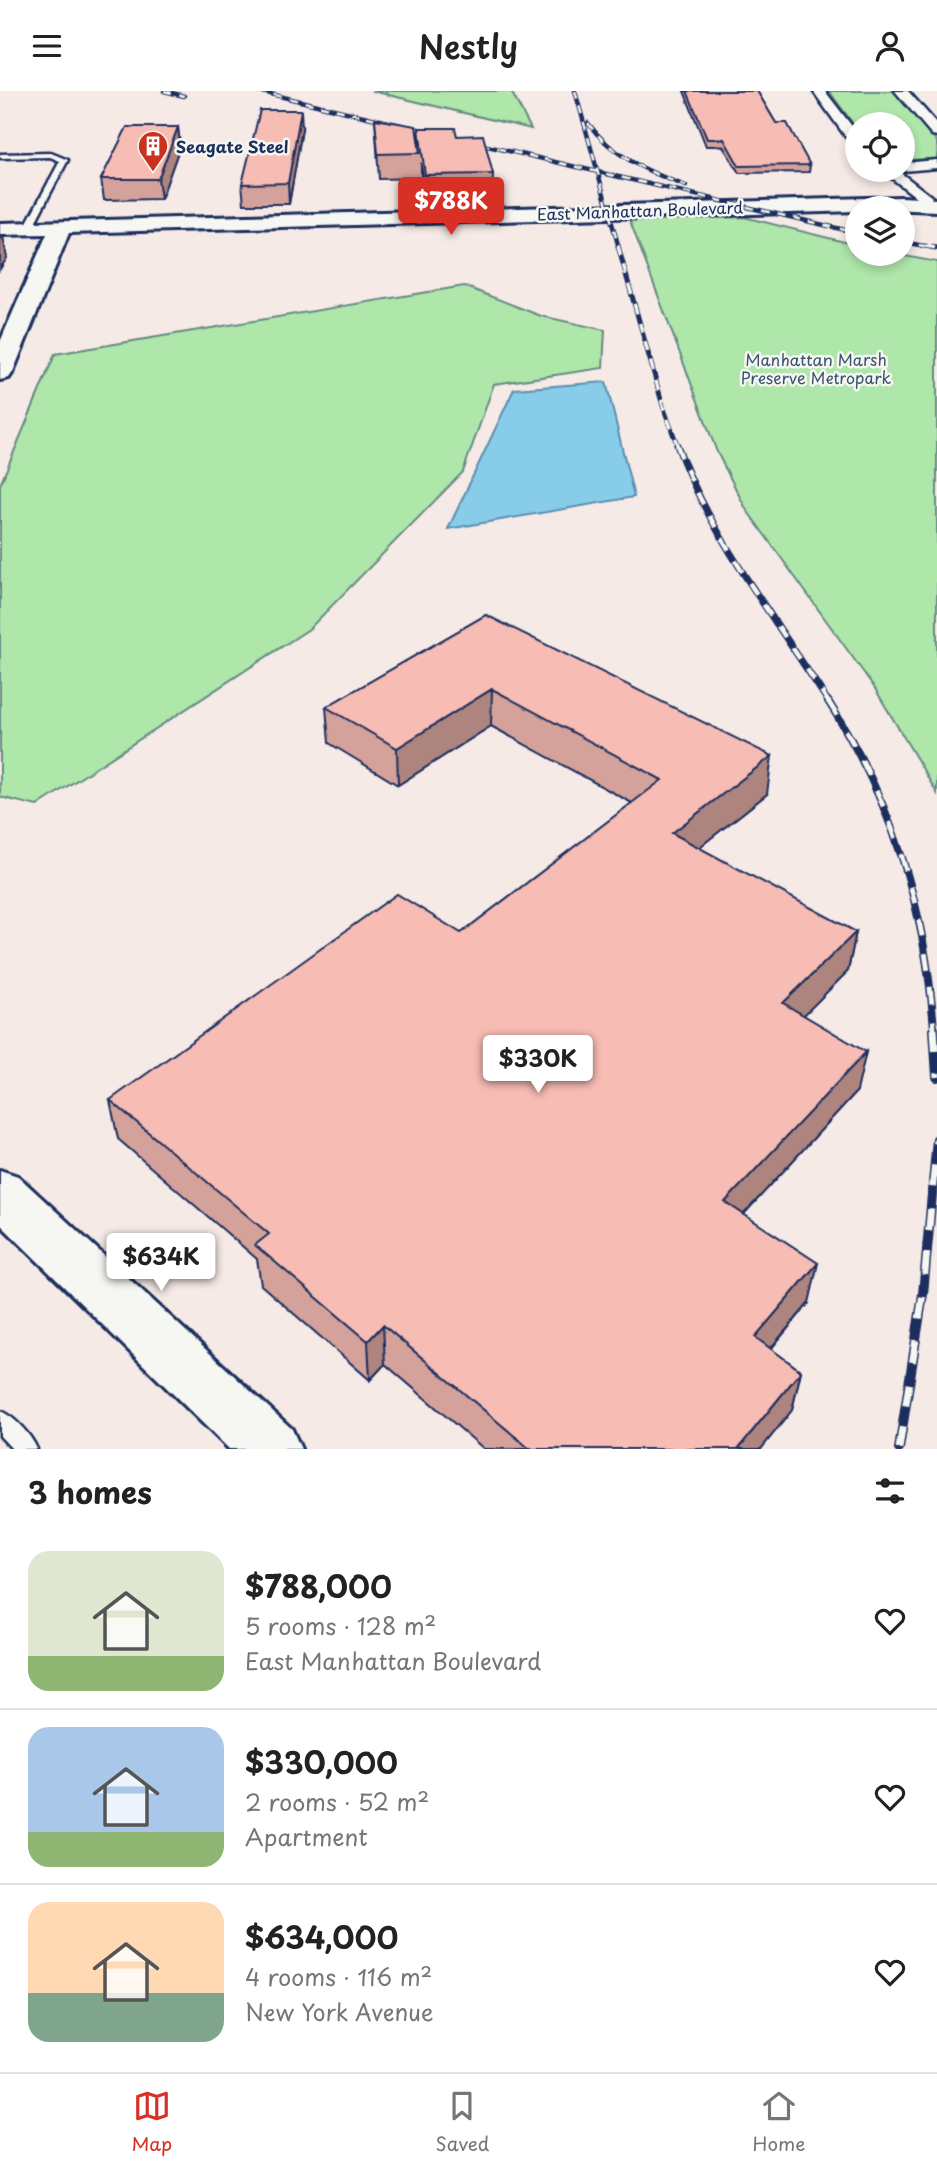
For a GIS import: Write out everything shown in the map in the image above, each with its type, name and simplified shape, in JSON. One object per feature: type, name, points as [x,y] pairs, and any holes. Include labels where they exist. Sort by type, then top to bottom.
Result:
[{"type":"street","points":[[819,91],[845,126]]},
{"type":"street","points":[[901,91],[937,132]]},
{"type":"street","points":[[915,166],[937,164]]},
{"type":"street","points":[[905,182],[933,201]]},
{"type":"street","name":"East Manhattan Boulevard","points":[[0,229],[933,201]]},
{"type":"street","points":[[0,372],[61,227]]},
{"type":"street","points":[[0,1191],[271,1449]]},
{"type":"lane","points":[[0,156],[51,155],[64,160],[28,228]]},
{"type":"lane","points":[[0,1421],[26,1449]]},
{"type":"green space","points":[[372,91],[511,91],[531,129]]},
{"type":"green space","points":[[829,91],[894,91],[912,112],[845,112]]},
{"type":"green space","points":[[915,115],[937,141],[937,159],[915,160]]},
{"type":"green space","name":"Manhattan Marsh Preserve Metropark","points":[[744,217],[845,242],[845,266],[915,266],[915,258],[937,262],[937,793],[874,687],[746,509],[717,452],[630,221]]},
{"type":"green space","points":[[464,286],[541,316],[605,330],[603,368],[494,384],[463,472],[309,629],[37,806],[0,797],[0,485],[55,354]]},
{"type":"water","points":[[606,382],[634,497],[448,529],[514,389]]},
{"type":"building","points":[[687,91],[757,91],[776,123],[787,123],[810,165],[739,166],[724,139],[707,139]]},
{"type":"building","points":[[260,110],[301,110],[288,183],[242,184]]},
{"type":"building","points":[[375,119],[416,126],[420,153],[378,154]]},
{"type":"building","points":[[127,127],[178,127],[158,179],[101,179]]},
{"type":"building","points":[[419,128],[455,128],[457,136],[483,135],[493,174],[425,175]]},
{"type":"building","points":[[486,615],[772,756],[672,833],[856,932],[783,1003],[866,1052],[725,1202],[818,1263],[755,1337],[801,1371],[738,1449],[530,1449],[383,1325],[368,1341],[255,1245],[269,1234],[110,1100],[397,894],[461,933],[662,780],[492,689],[397,748],[326,707]]},
{"type":"railway","points":[[164,91],[184,96]]},
{"type":"railway","points":[[258,91],[439,134]]},
{"type":"railway","points":[[575,91],[598,172]]},
{"type":"railway","points":[[588,123],[608,145],[632,162],[686,186]]},
{"type":"railway","points":[[466,141],[598,172]]},
{"type":"railway","points":[[598,172],[845,230]]},
{"type":"railway","points":[[598,172],[619,248]]},
{"type":"railway","points":[[915,244],[935,248]]},
{"type":"railway","points":[[618,246],[663,406],[678,447]]},
{"type":"railway","points":[[925,246],[937,248]]},
{"type":"railway","points":[[677,445],[707,512],[726,545],[829,703]]},
{"type":"railway","points":[[828,701],[871,779],[902,859],[923,942],[934,1030]]},
{"type":"railway","points":[[934,1029],[937,1077]]},
{"type":"railway","points":[[899,1449],[923,1294],[937,1139]]},
{"type":"place","name":"Seagate Steel","points":[[153,173]]}]
